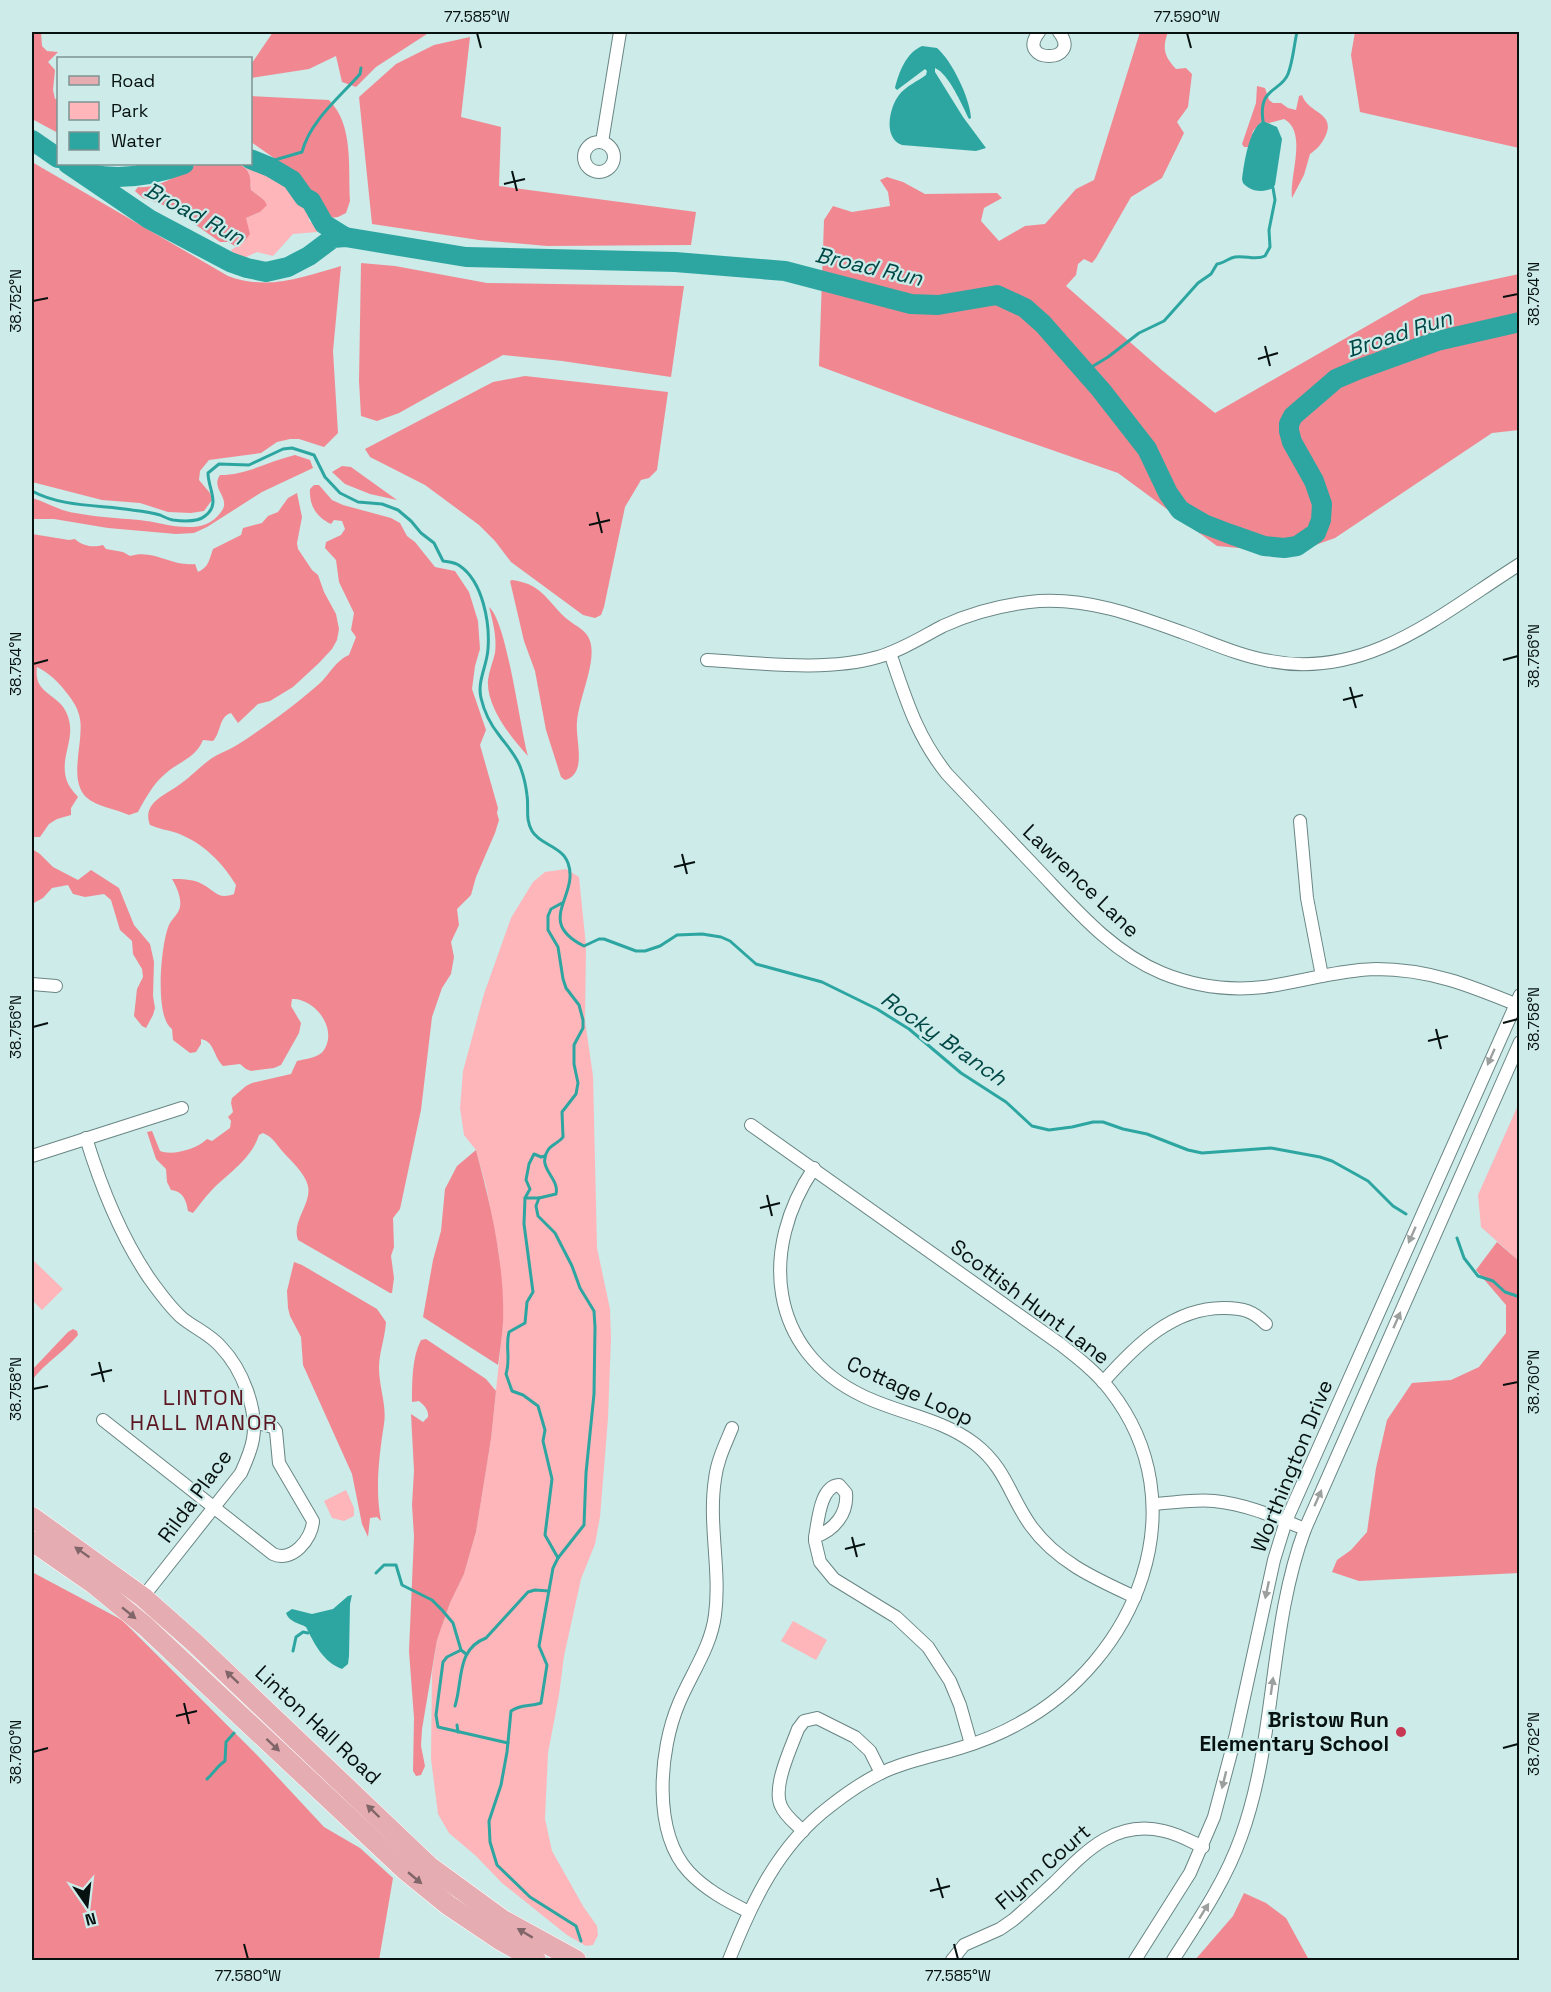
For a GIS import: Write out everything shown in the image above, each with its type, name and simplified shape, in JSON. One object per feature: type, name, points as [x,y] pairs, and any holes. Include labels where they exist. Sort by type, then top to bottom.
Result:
[{"type":"main road","name":"Linton Hall Road","points":[[32,1517],[143,1597],[204,1651],[429,1866],[503,1920],[576,1960]]},
{"type":"main road","points":[[32,1541],[94,1584],[145,1626],[405,1870],[439,1898],[500,1940],[536,1960]]},
{"type":"street","points":[[602,142],[620,32]]},
{"type":"street","points":[[1039,32],[1035,36],[1034,45],[1039,54],[1048,57],[1058,54],[1063,46],[1059,32]]},
{"type":"street","points":[[707,660],[831,665],[854,663],[890,653],[944,626],[992,609],[1017,603],[1070,601],[1123,612],[1243,655],[1286,664],[1325,664],[1351,659],[1401,640],[1520,564]]},
{"type":"street","name":"Lawrence Lane","points":[[890,653],[913,720],[933,756],[947,774],[1087,921],[1122,951],[1161,973],[1204,985],[1248,988],[1374,969],[1422,972],[1460,981],[1518,1001]]},
{"type":"street","points":[[1300,822],[1307,898],[1322,976]]},
{"type":"street","points":[[32,984],[56,986]]},
{"type":"street","name":"Worthington Drive","points":[[1135,1960],[1175,1899],[1203,1847],[1222,1790],[1274,1560],[1286,1521],[1518,1001]]},
{"type":"street","name":"Worthington Drive","points":[[1173,1960],[1226,1873],[1247,1817],[1259,1770],[1279,1634],[1292,1570],[1305,1529],[1520,1042]]},
{"type":"street","points":[[32,1156],[182,1108]]},
{"type":"street","name":"Scottish Hunt Lane","points":[[729,1960],[749,1912],[773,1867],[803,1831],[826,1809],[848,1792],[881,1773],[971,1744],[1019,1723],[1062,1694],[1085,1672],[1119,1628],[1135,1597],[1151,1545],[1153,1504],[1147,1470],[1137,1437],[1126,1415],[1103,1382],[1060,1344],[751,1125]]},
{"type":"street","name":"Rilda Place","points":[[86,1138],[110,1205],[136,1258],[176,1312],[212,1338],[229,1356],[247,1392],[254,1422],[254,1439],[241,1473],[143,1597]]},
{"type":"street","name":"Cottage Loop","points":[[814,1168],[794,1202],[786,1221],[780,1266],[780,1286],[784,1305],[808,1353],[827,1373],[855,1392],[882,1404],[942,1424],[976,1445],[1000,1470],[1031,1526],[1055,1552],[1092,1577],[1135,1597]]},
{"type":"street","points":[[1103,1382],[1128,1353],[1146,1338],[1183,1316],[1218,1308],[1238,1308],[1257,1315],[1266,1324]]},
{"type":"street","points":[[103,1420],[279,1557],[284,1557],[292,1554],[311,1532],[314,1521],[279,1463],[276,1431],[273,1427],[254,1422]]},
{"type":"street","points":[[732,1428],[719,1460],[713,1498],[717,1592],[714,1622],[710,1640],[677,1707],[666,1755],[663,1788],[666,1826],[670,1843],[678,1858],[702,1885],[749,1912]]},
{"type":"street","points":[[1153,1504],[1214,1501],[1256,1509],[1305,1529]]},
{"type":"street","points":[[815,1537],[816,1552],[826,1571],[834,1579],[896,1617],[928,1647],[950,1682],[960,1705],[971,1744]]},
{"type":"street","points":[[803,1831],[781,1807],[778,1789],[798,1729],[804,1721],[817,1718],[855,1737],[870,1751],[881,1773]]},
{"type":"street","name":"Flynn Court","points":[[952,1960],[964,1945],[1000,1929],[1013,1920],[1086,1852],[1111,1836],[1142,1829],[1162,1830],[1203,1847]]},
{"type":"green space","points":[[246,168],[273,175],[295,187],[309,211],[309,221],[319,226],[317,232],[293,234],[273,256],[257,252],[244,258],[234,256],[231,250],[244,242],[246,218],[260,212],[264,200],[251,190],[249,173]]},
{"type":"green space","points":[[566,869],[579,877],[586,946],[585,1021],[593,1076],[597,1248],[610,1309],[611,1338],[608,1418],[600,1517],[595,1544],[581,1579],[564,1656],[548,1753],[545,1819],[552,1851],[597,1926],[598,1935],[593,1945],[586,1946],[567,1935],[502,1883],[449,1833],[438,1814],[431,1759],[432,1673],[437,1640],[450,1603],[464,1574],[476,1532],[491,1439],[503,1323],[499,1254],[486,1186],[476,1150],[464,1135],[460,1108],[463,1071],[484,994],[511,918],[533,882],[545,872]]},
{"type":"green space","points":[[1519,1103],[1519,1261],[1481,1227],[1478,1195]]},
{"type":"green space","points":[[32,1259],[63,1289],[42,1310],[32,1300]]},
{"type":"green space","points":[[346,1490],[354,1508],[354,1516],[344,1521],[332,1518],[324,1501]]},
{"type":"green space","points":[[793,1621],[827,1640],[816,1660],[781,1641]]},
{"type":"shaded area","points":[[32,32],[41,32],[42,46],[47,51],[58,52],[48,62],[55,70],[53,90],[55,99],[57,99],[57,132],[32,119]]},
{"type":"shaded area","points":[[273,32],[430,32],[376,67],[356,87],[342,82],[336,56],[309,69],[252,78],[252,63]]},
{"type":"shaded area","points":[[1140,32],[1168,32],[1165,52],[1169,60],[1176,69],[1186,68],[1192,74],[1188,107],[1177,122],[1184,133],[1162,178],[1131,197],[1096,258],[1092,263],[1084,259],[1078,264],[1076,275],[1066,286],[1215,413],[1421,295],[1519,274],[1519,430],[1492,433],[1335,538],[1293,553],[1217,546],[1118,473],[819,366],[824,220],[833,206],[852,212],[890,206],[888,192],[880,180],[887,177],[903,182],[925,194],[997,193],[1002,198],[984,208],[981,221],[999,241],[1025,226],[1045,224],[1076,189],[1094,180]]},
{"type":"shaded area","points":[[1355,32],[1519,32],[1519,148],[1360,112],[1351,55]]},
{"type":"shaded area","points":[[470,37],[461,117],[501,127],[499,186],[696,212],[691,245],[547,246],[479,240],[372,224],[359,97],[396,64],[434,45]]},
{"type":"shaded area","points":[[1257,86],[1265,88],[1269,100],[1273,103],[1281,103],[1296,110],[1299,96],[1302,95],[1310,106],[1325,118],[1327,123],[1328,129],[1325,137],[1319,147],[1310,154],[1304,175],[1292,198],[1296,144],[1291,125],[1284,119],[1269,123],[1261,122],[1253,131],[1249,147],[1244,147],[1242,144],[1256,103]]},
{"type":"shaded area","points":[[252,96],[329,100],[343,122],[346,134],[350,201],[346,213],[330,218],[320,203],[309,195],[284,165],[252,143]]},
{"type":"shaded area","points":[[32,162],[228,276],[257,282],[285,281],[341,266],[333,351],[338,433],[324,447],[299,439],[290,439],[277,442],[261,453],[209,460],[200,471],[199,480],[210,493],[212,500],[204,511],[168,512],[140,503],[102,500],[32,482]]},
{"type":"shaded area","points":[[196,165],[241,165],[250,176],[251,190],[267,205],[260,212],[246,218],[250,234],[244,242],[235,246],[228,242],[220,242],[172,208],[143,198],[135,191],[138,187],[154,186]]},
{"type":"shaded area","points":[[361,263],[395,266],[487,283],[684,286],[671,377],[503,355],[399,413],[377,421],[361,416],[359,381]]},
{"type":"shaded area","points":[[525,376],[668,392],[657,470],[649,478],[641,480],[625,507],[604,607],[601,615],[595,618],[583,615],[511,562],[479,525],[425,485],[370,457],[365,449],[493,382]]},
{"type":"shaded area","points":[[295,455],[310,460],[313,468],[262,492],[194,533],[176,534],[108,528],[54,519],[32,519],[32,498],[64,510],[83,514],[182,527],[204,525],[213,520],[224,507],[217,485],[220,475],[249,470]]},
{"type":"shaded area","points":[[342,466],[351,467],[397,500],[370,494],[345,484],[332,472]]},
{"type":"shaded area","points":[[314,485],[319,485],[332,500],[343,505],[391,518],[400,523],[407,536],[415,542],[435,567],[455,571],[469,592],[478,621],[480,649],[472,689],[486,730],[480,745],[498,808],[499,820],[495,833],[476,877],[471,895],[457,909],[459,925],[451,942],[454,957],[451,974],[442,988],[432,1017],[421,1110],[400,1209],[393,1218],[392,1293],[298,1240],[297,1226],[307,1199],[308,1186],[301,1172],[274,1141],[263,1133],[259,1135],[245,1159],[211,1191],[193,1213],[188,1211],[181,1194],[171,1190],[167,1182],[166,1169],[156,1159],[147,1132],[152,1131],[160,1151],[171,1153],[185,1151],[207,1139],[212,1141],[230,1128],[231,1121],[228,1117],[233,1112],[232,1098],[246,1086],[291,1074],[297,1061],[319,1055],[328,1042],[326,1024],[322,1016],[309,1004],[292,999],[291,1006],[301,1023],[299,1033],[281,1065],[274,1068],[251,1071],[240,1064],[223,1066],[206,1041],[201,1039],[196,1052],[190,1053],[173,1040],[172,1029],[166,1022],[161,996],[166,934],[180,906],[179,894],[172,879],[195,881],[224,896],[234,894],[236,885],[218,861],[203,848],[177,833],[150,825],[148,818],[151,806],[160,797],[181,784],[212,758],[269,724],[319,684],[340,660],[349,655],[356,637],[351,630],[354,613],[339,582],[336,560],[325,548],[326,542],[341,535],[345,529],[342,521],[334,520],[331,524],[314,510],[310,489]]},
{"type":"shaded area","points":[[297,493],[302,517],[298,549],[318,575],[336,614],[339,629],[332,649],[293,687],[270,701],[258,704],[238,723],[231,713],[227,715],[213,741],[203,740],[191,756],[157,782],[138,812],[129,815],[96,803],[86,797],[81,789],[77,770],[81,728],[77,710],[71,698],[59,684],[37,667],[39,683],[63,707],[70,723],[65,769],[68,784],[78,797],[71,808],[71,815],[49,824],[40,837],[32,837],[32,534],[75,539],[88,546],[103,545],[106,549],[123,552],[130,556],[139,554],[178,563],[195,564],[198,572],[207,565],[213,549],[241,535],[243,528],[262,523],[268,516],[278,512],[288,498]]},
{"type":"shaded area","points":[[510,581],[534,587],[566,618],[585,632],[590,641],[591,659],[577,722],[578,763],[576,771],[565,780],[561,777],[546,730],[535,671],[524,641]]},
{"type":"shaded area","points":[[489,607],[502,633],[528,756],[507,731],[495,711],[488,690],[489,673],[495,653]]},
{"type":"shaded area","points":[[32,849],[53,867],[78,880],[91,870],[119,888],[134,925],[150,944],[154,962],[155,1008],[146,1028],[134,1016],[137,989],[143,977],[142,969],[133,954],[132,941],[120,930],[111,900],[104,894],[85,897],[73,894],[68,885],[52,888],[43,898],[32,904]]},
{"type":"shaded area","points":[[476,1150],[492,1214],[502,1279],[503,1323],[498,1365],[423,1317],[433,1260],[441,1231],[445,1189],[457,1166]]},
{"type":"shaded area","points":[[1497,1242],[1519,1261],[1519,1573],[1359,1581],[1332,1572],[1337,1560],[1351,1550],[1367,1532],[1376,1468],[1387,1420],[1412,1383],[1451,1380],[1479,1367],[1506,1333],[1506,1305],[1476,1270]]},
{"type":"shaded area","points":[[294,1262],[377,1309],[386,1322],[379,1368],[385,1417],[378,1473],[381,1521],[377,1517],[370,1518],[368,1537],[362,1524],[352,1474],[303,1365],[301,1337],[288,1308],[287,1291]]},
{"type":"shaded area","points":[[73,1329],[78,1335],[32,1380],[32,1370]]},
{"type":"shaded area","points":[[426,1339],[486,1379],[496,1391],[476,1532],[464,1574],[450,1603],[437,1640],[422,1729],[421,1746],[425,1766],[421,1775],[416,1776],[413,1771],[414,1718],[409,1651],[414,1536],[411,1414],[423,1422],[428,1417],[423,1404],[419,1401],[412,1402],[414,1362],[421,1340]]},
{"type":"shaded area","points":[[32,1572],[122,1620],[257,1755],[324,1827],[360,1848],[393,1878],[379,1960],[32,1960]]},
{"type":"shaded area","points":[[1244,1893],[1266,1903],[1286,1918],[1309,1960],[1195,1960],[1233,1916]]},
{"type":"water","points":[[922,46],[937,48],[954,71],[964,90],[970,110],[971,118],[969,119],[955,90],[935,68],[935,72],[963,117],[986,148],[976,151],[902,145],[892,136],[890,122],[895,101],[905,89],[926,75],[925,69],[897,90],[895,88],[907,58]]},
{"type":"water","points":[[1263,121],[1277,127],[1282,139],[1275,185],[1273,188],[1261,191],[1253,190],[1243,183],[1242,179],[1251,138]]},
{"type":"water","points":[[352,1595],[348,1664],[342,1669],[324,1657],[306,1627],[292,1620],[286,1613],[292,1609],[312,1614],[333,1609]]},
{"type":"waterway","points":[[1263,121],[1262,110],[1267,96],[1285,80],[1288,74],[1297,32]]},
{"type":"waterway","points":[[261,164],[302,152],[318,120],[360,74],[361,68]]},
{"type":"waterway","name":"Broad Run","points":[[32,140],[57,157]]},
{"type":"waterway","points":[[252,160],[292,180],[304,197],[311,201],[324,224],[345,237]]},
{"type":"waterway","name":"Broad Run","points":[[69,165],[149,219],[230,262],[266,272],[288,267],[309,256],[333,238],[345,237],[466,257],[675,262],[785,271],[911,304],[938,305],[997,295],[1025,308],[1043,324],[1101,390],[1147,449],[1168,493],[1180,510],[1204,524],[1264,546],[1284,548],[1297,546],[1316,533],[1321,520],[1322,504],[1314,481],[1292,442],[1289,431],[1289,424],[1293,416],[1336,379],[1357,370],[1437,341],[1520,322]]},
{"type":"waterway","points":[[119,178],[126,176],[140,165]]},
{"type":"waterway","points":[[90,174],[114,177],[138,176],[181,165]]},
{"type":"waterway","points":[[1085,371],[1139,333],[1164,321],[1198,283],[1211,274],[1217,264],[1235,257],[1265,256],[1270,247],[1269,230],[1275,200],[1273,188]]},
{"type":"waterway","name":"Rocky Branch","points":[[32,491],[68,503],[146,512],[173,520],[194,520],[202,518],[210,511],[213,501],[208,473],[219,464],[249,465],[283,449],[292,448],[314,455],[325,477],[340,493],[358,502],[382,504],[398,510],[434,543],[443,561],[458,565],[474,582],[483,604],[488,627],[487,655],[480,686],[482,703],[493,727],[519,764],[528,800],[528,818],[532,831],[540,840],[561,853],[568,863],[569,886],[560,917],[562,927],[569,937],[584,946],[604,939],[636,951],[645,951],[660,946],[677,935],[702,934],[721,937],[730,941],[756,964],[822,982],[877,1009],[909,1029],[961,1073],[1006,1102],[1032,1126],[1049,1130],[1103,1122],[1202,1153],[1271,1148],[1320,1157],[1368,1181],[1393,1206],[1406,1214]]},
{"type":"waterway","points":[[562,903],[551,909],[548,916],[548,930],[558,947],[566,988],[579,1005],[583,1028],[574,1045],[574,1064],[578,1083],[576,1094],[562,1112],[563,1137],[548,1150],[545,1156],[546,1168],[555,1183],[556,1194],[539,1198],[536,1206],[538,1216],[555,1233],[572,1266],[580,1288],[594,1311],[594,1394],[586,1473],[584,1525],[553,1568],[539,1646],[547,1665],[541,1703],[518,1707],[511,1711],[501,1785],[489,1821],[490,1842],[497,1865],[530,1897],[576,1926],[581,1941]]},
{"type":"waterway","points":[[525,1198],[530,1189],[526,1180],[529,1164],[534,1154],[545,1156]]},
{"type":"waterway","points":[[539,1198],[525,1198],[524,1224],[533,1292],[527,1302],[525,1323],[509,1332],[506,1374],[512,1391],[523,1395],[538,1406],[545,1430],[543,1441],[552,1479],[545,1535],[558,1558]]},
{"type":"waterway","name":"Rocky Branch","points":[[1457,1238],[1464,1258],[1478,1276],[1493,1281],[1505,1292],[1520,1297]]},
{"type":"waterway","points":[[376,1573],[384,1565],[396,1565],[402,1585],[432,1600],[453,1623],[461,1650],[466,1654]]},
{"type":"waterway","points":[[455,1706],[462,1667],[470,1650],[476,1643],[486,1638],[528,1592],[549,1591]]},
{"type":"waterway","points":[[293,1651],[296,1637],[303,1632],[308,1633]]},
{"type":"waterway","points":[[461,1650],[447,1657],[443,1662],[436,1715],[438,1727],[508,1743]]},
{"type":"waterway","points":[[457,1725],[458,1732]]},
{"type":"waterway","points":[[207,1779],[225,1761],[226,1742],[234,1733]]},
{"type":"place","name":"Bristow Run Elementary School","points":[[1401,1732]]},
{"type":"district","name":"LINTON HALL MANOR","points":[[204,1410]]}]
